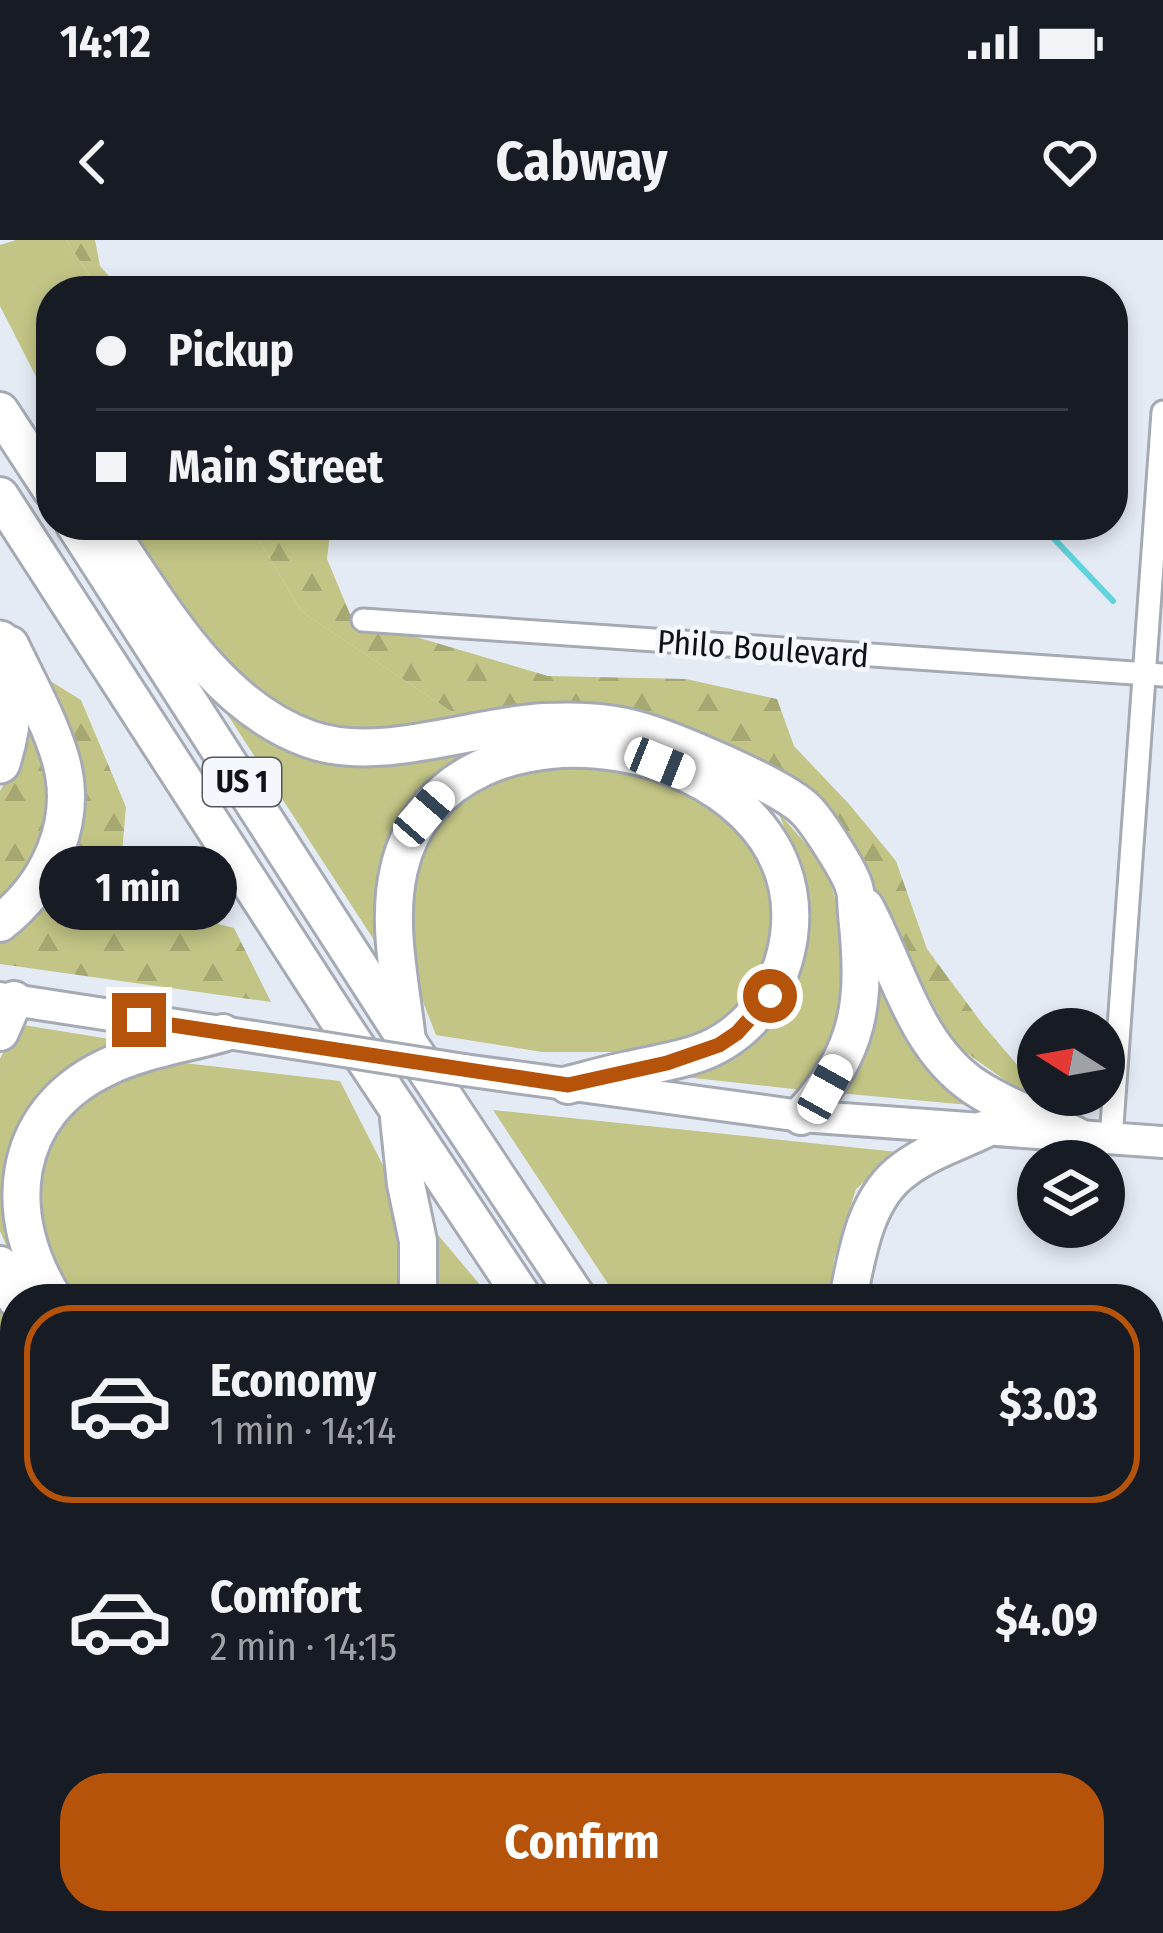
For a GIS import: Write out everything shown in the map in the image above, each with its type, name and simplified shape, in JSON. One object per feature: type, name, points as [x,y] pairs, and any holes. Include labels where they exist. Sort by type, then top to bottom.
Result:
[{"type":"highway","points":[[0,411],[36,466]]},
{"type":"highway","name":"US 1","points":[[0,496],[514,1284]]},
{"type":"highway","name":"US 1","points":[[85,540],[568,1284]]},
{"type":"highway","points":[[117,540],[200,657],[264,716],[308,739],[345,747],[394,744],[548,722],[637,729],[750,775],[805,808],[854,886],[935,1050],[972,1085],[1093,1137]]},
{"type":"highway","points":[[0,637],[11,682],[9,734],[0,763]]},
{"type":"highway","points":[[0,637],[10,645],[61,759],[65,806],[55,854],[44,876],[0,923]]},
{"type":"highway","points":[[407,1041],[394,927],[398,869],[424,814],[442,794],[480,766],[538,751],[601,751],[660,763],[716,788],[751,815],[770,842],[790,897],[787,952],[770,996],[737,1033],[719,1045],[667,1063],[568,1085]]},
{"type":"highway","points":[[801,1116],[825,1089],[842,1058],[860,1007],[862,965],[854,886]]},
{"type":"highway","points":[[45,1284],[28,1250],[20,1205],[26,1156],[48,1113],[64,1095],[119,1061],[223,1033]]},
{"type":"highway","points":[[398,1108],[418,1241],[418,1284]]},
{"type":"highway","points":[[852,1284],[866,1226],[885,1187],[925,1157],[983,1130]]},
{"type":"main road","points":[[5,1010],[223,1033],[801,1116],[1163,1142]]},
{"type":"street","points":[[1093,1137],[1155,674],[1163,412]]},
{"type":"street","name":"Philo Boulevard","points":[[364,620],[1155,674]]},
{"type":"green space","points":[[16,240],[66,240],[90,276],[36,276],[36,377],[0,306],[0,245]]},
{"type":"green space","points":[[66,240],[95,240],[100,266],[109,276],[90,276]]},
{"type":"green space","points":[[135,540],[259,540],[302,612],[461,718],[339,734],[264,694],[205,649]]},
{"type":"green space","points":[[259,540],[329,540],[327,559],[350,614],[389,629],[548,676],[686,679],[777,699],[794,746],[896,861],[927,949],[1017,1065],[1017,1089],[954,1044],[874,892],[818,799],[461,718],[302,612]]},
{"type":"green space","points":[[39,674],[81,700],[126,807],[118,899],[234,928],[271,1002],[0,964],[0,934],[35,914],[66,874],[80,831]]},
{"type":"green space","points":[[216,697],[279,738],[494,742],[408,809],[376,892],[374,940]]},
{"type":"green space","points":[[27,724],[45,777],[48,812],[31,865],[0,902],[0,791],[18,761]]},
{"type":"green space","points":[[517,767],[618,767],[713,801],[767,867],[775,939],[766,972],[724,1029],[645,1052],[542,1052],[436,1035],[418,989],[407,894],[439,816]]},
{"type":"green space","points":[[778,812],[826,867],[852,958],[833,1050],[802,1090],[676,1076],[754,1038],[802,970],[802,869]]},
{"type":"green space","points":[[871,942],[911,1037],[969,1105],[838,1093]]},
{"type":"green space","points":[[23,1025],[147,1045],[104,1056],[6,1204],[11,1256],[0,1231],[0,1059],[14,1030]]},
{"type":"green space","points":[[184,1063],[340,1081],[395,1189],[407,1240],[405,1284],[62,1284],[35,1230],[43,1148],[79,1098],[140,1067]]},
{"type":"green space","points":[[493,1110],[898,1152],[856,1189],[831,1284],[608,1284]]},
{"type":"green space","points":[[438,1235],[479,1284],[437,1284],[434,1237]]},
{"type":"waterway","points":[[1055,540],[1113,601]]},
{"type":"route","points":[[139,1020],[568,1085],[667,1063],[719,1045],[737,1033],[770,996]]}]
